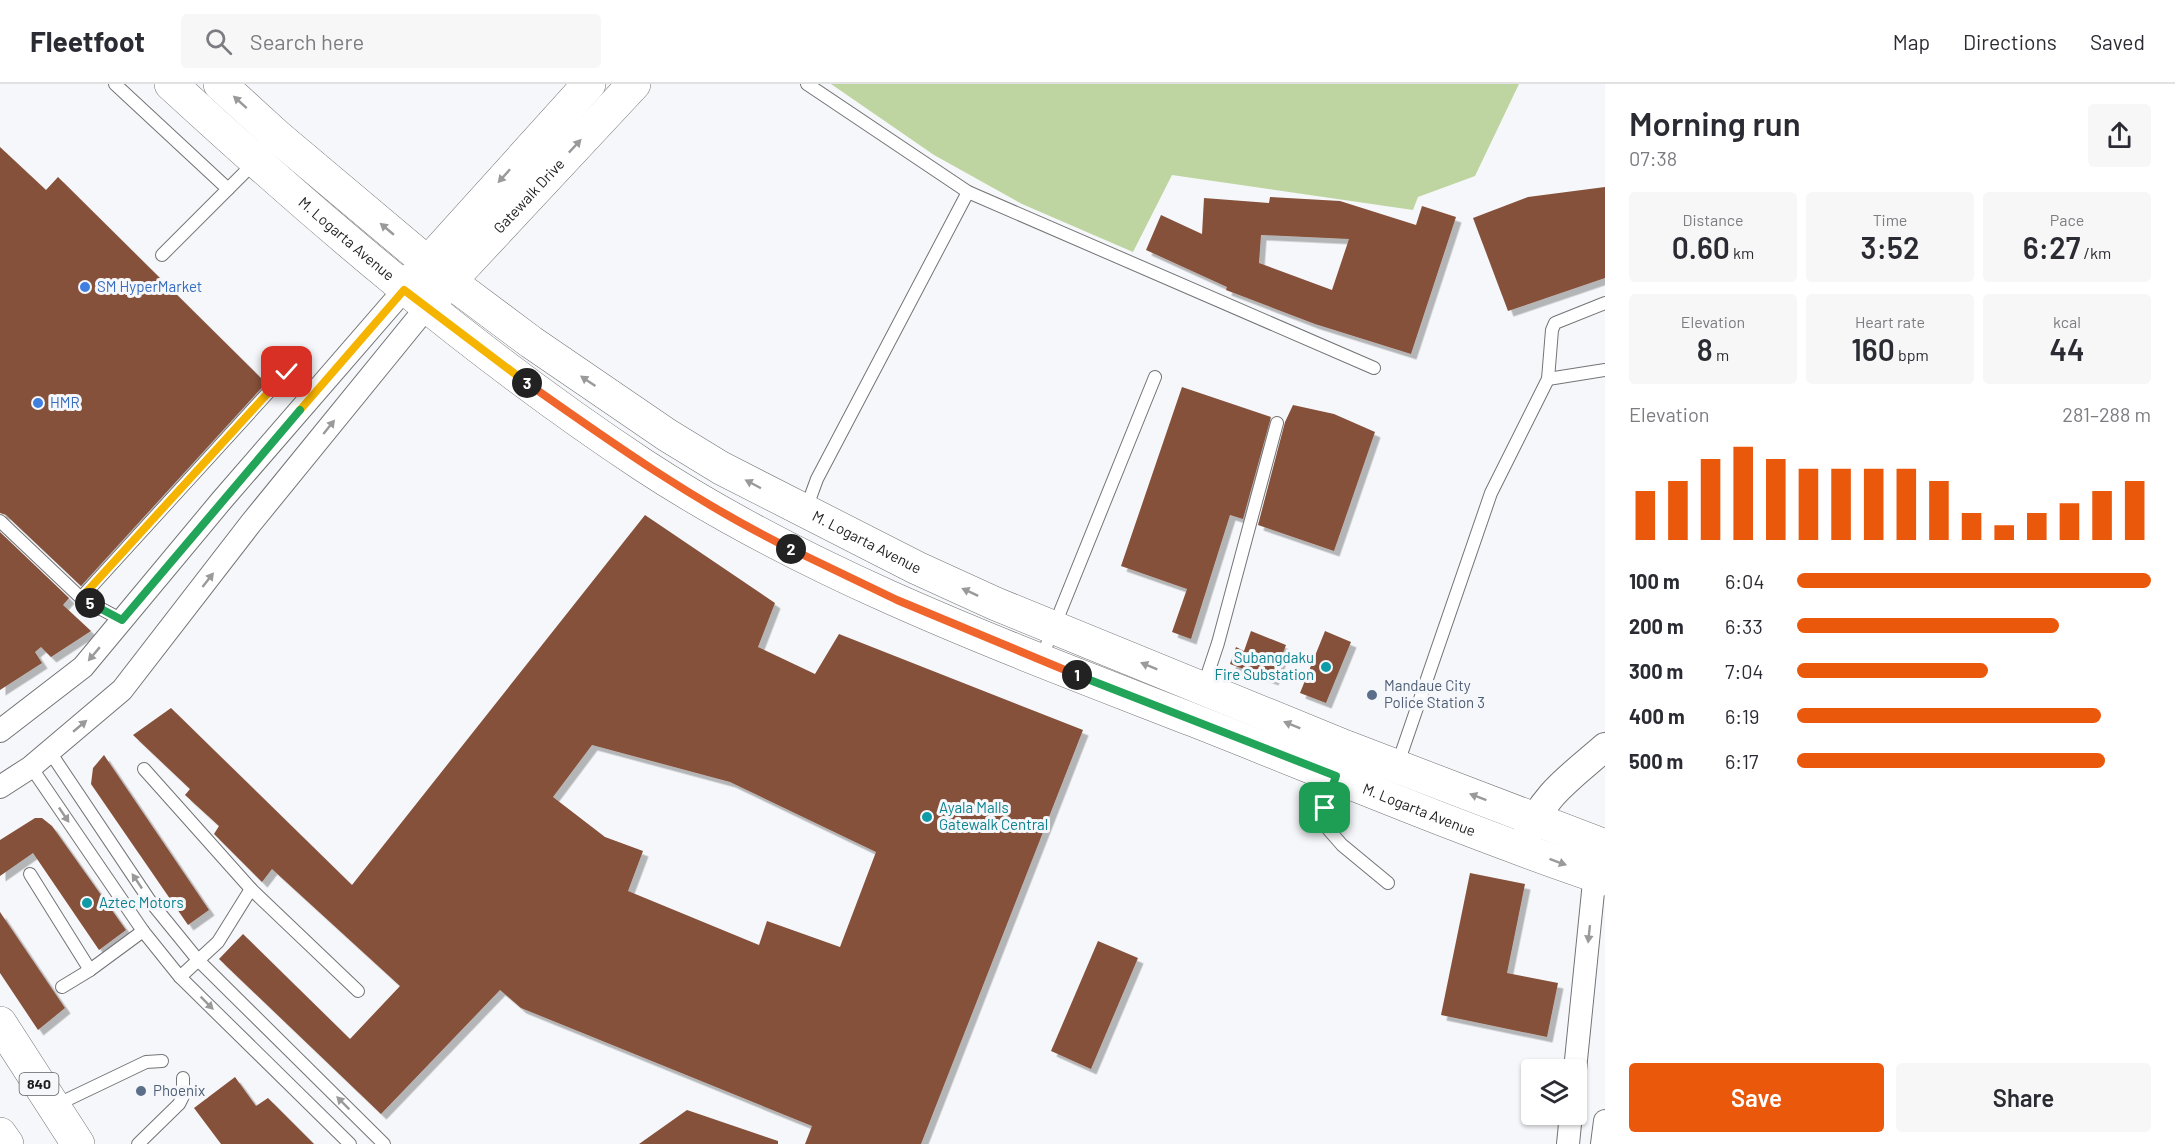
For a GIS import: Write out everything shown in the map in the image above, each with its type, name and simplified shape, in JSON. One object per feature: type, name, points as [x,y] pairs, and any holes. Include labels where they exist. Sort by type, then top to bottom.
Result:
[{"type":"main road","name":"M. Logarta Avenue","points":[[171,84],[256,162],[415,299],[634,459],[763,535],[897,600],[1040,660],[1197,704],[1341,761],[1522,849],[1601,861]]},
{"type":"main road","name":"M. Logarta Avenue","points":[[220,84],[278,137],[437,271],[541,348],[667,435],[721,468],[805,512],[917,568],[1053,627],[1197,704]]},
{"type":"main road","name":"Gatewalk Drive","points":[[415,299],[589,84]]},
{"type":"main road","name":"Gatewalk Drive","points":[[437,271],[634,84]]},
{"type":"main road","points":[[700,499],[721,468]]},
{"type":"main road","name":"M. Logarta Avenue","points":[[1341,761],[1397,766],[1533,818],[1601,861]]},
{"type":"main road","name":"840","points":[[0,1023],[78,1144]]},
{"type":"main road","points":[[0,1134],[7,1144]]},
{"type":"street","points":[[1,728],[83,667],[222,500],[415,299]]},
{"type":"street","points":[[0,787],[50,752],[122,690],[251,523],[415,299]]},
{"type":"street","points":[[222,500],[251,523]]},
{"type":"street","points":[[1522,849],[1533,818],[1546,799],[1605,747]]},
{"type":"street","points":[[1576,1059],[1601,861]]},
{"type":"street","points":[[1602,1144],[1605,1121]]},
{"type":"street","points":[[1568,1144],[1570,1125]]},
{"type":"lane","points":[[115,84],[228,189]]},
{"type":"lane","points":[[807,84],[968,192],[1374,369]]},
{"type":"lane","points":[[162,255],[256,162],[278,137]]},
{"type":"lane","points":[[805,512],[817,479],[968,192]]},
{"type":"lane","points":[[1397,766],[1491,493],[1548,379],[1552,330],[1556,323],[1605,303]]},
{"type":"lane","points":[[1548,379],[1605,370]]},
{"type":"lane","points":[[81,598],[287,372]]},
{"type":"lane","points":[[1040,660],[1155,377]]},
{"type":"lane","points":[[1197,704],[1218,643],[1277,423]]},
{"type":"lane","points":[[0,521],[81,598],[122,620]]},
{"type":"lane","points":[[50,752],[150,901],[198,960],[384,1144]]},
{"type":"lane","points":[[1341,761],[1325,808],[1328,829],[1342,845],[1388,883]]},
{"type":"lane","points":[[31,767],[144,931],[180,977],[350,1144]]},
{"type":"lane","points":[[144,769],[251,889],[358,991]]},
{"type":"lane","points":[[30,874],[90,970]]},
{"type":"lane","points":[[180,977],[218,942],[251,889]]},
{"type":"lane","points":[[62,987],[144,931]]},
{"type":"lane","points":[[54,1106],[146,1062],[162,1061]]},
{"type":"lane","points":[[138,1144],[179,1104],[183,1096],[183,1078]]},
{"type":"green space","points":[[831,84],[1519,84],[1475,176],[1418,197],[1413,210],[1172,175],[1133,252],[1022,204],[934,155]]},
{"type":"building","name":"SM HyperMarket","points":[[0,147],[46,190],[58,177],[266,383],[81,586],[6,515],[0,513]]},
{"type":"building","points":[[1605,187],[1605,278],[1508,311],[1473,218],[1528,197]]},
{"type":"building","points":[[1270,197],[1340,201],[1416,225],[1422,206],[1456,217],[1411,354],[1315,324],[1226,290],[1227,287],[1146,250],[1161,215],[1202,234],[1204,198],[1269,203]],"holes":[[[1261,235],[1349,239],[1332,290],[1259,263]]]},
{"type":"building","points":[[1182,387],[1271,417],[1243,519],[1230,515],[1191,639],[1172,632],[1187,589],[1121,566]]},
{"type":"building","points":[[1293,405],[1334,414],[1375,432],[1334,551],[1258,525],[1285,422]]},
{"type":"building","name":"Ayala Malls Gatewalk Central","points":[[645,515],[775,603],[758,647],[815,674],[839,634],[1083,730],[921,1144],[805,1144],[812,1126],[521,1008],[500,990],[381,1114],[219,959],[243,934],[350,1039],[400,986],[272,869],[262,882],[214,834],[219,826],[185,795],[190,789],[133,735],[171,708],[352,885]],"holes":[[[592,745],[730,782],[876,852],[840,947],[767,921],[759,945],[628,891],[643,851],[605,837],[553,797]]]},
{"type":"building","points":[[0,532],[69,598],[63,605],[91,631],[51,657],[41,647],[35,652],[42,663],[0,690]]},
{"type":"building","points":[[1251,631],[1286,645],[1273,680],[1230,664],[1236,647],[1244,651]]},
{"type":"building","name":"Subangdaku Fire Substation","points":[[1325,631],[1351,642],[1326,703],[1300,693]]},
{"type":"building","points":[[104,755],[209,910],[188,925],[91,784],[93,768]]},
{"type":"building","name":"Aztec Motors","points":[[35,818],[42,818],[52,826],[126,930],[99,950],[33,853],[0,876],[0,840]]},
{"type":"building","points":[[1470,873],[1525,884],[1507,973],[1558,983],[1547,1037],[1441,1015]]},
{"type":"building","points":[[0,912],[65,1008],[38,1030],[0,973]]},
{"type":"building","points":[[1098,941],[1138,958],[1091,1069],[1051,1051]]},
{"type":"building","points":[[235,1077],[256,1106],[268,1098],[314,1144],[221,1144],[194,1108]]},
{"type":"building","points":[[687,1110],[778,1141],[778,1144],[639,1144]]},
{"type":"place","name":"SM HyperMarket","points":[[85,287]]},
{"type":"place","name":"HMR","points":[[38,403]]},
{"type":"place","name":"Subangdaku Fire Substation","points":[[1326,667]]},
{"type":"place","name":"Mandaue City Police Station 3","points":[[1372,695]]},
{"type":"place","name":"Ayala Malls Gatewalk Central","points":[[927,817]]},
{"type":"place","name":"Aztec Motors","points":[[87,903]]},
{"type":"place","name":"Phoenix","points":[[141,1091]]},
{"type":"route","points":[[287,372],[81,598],[122,620],[222,500],[404,290],[510,371],[644,465],[763,535],[897,600],[1008,648],[1336,776],[1325,808]]}]
